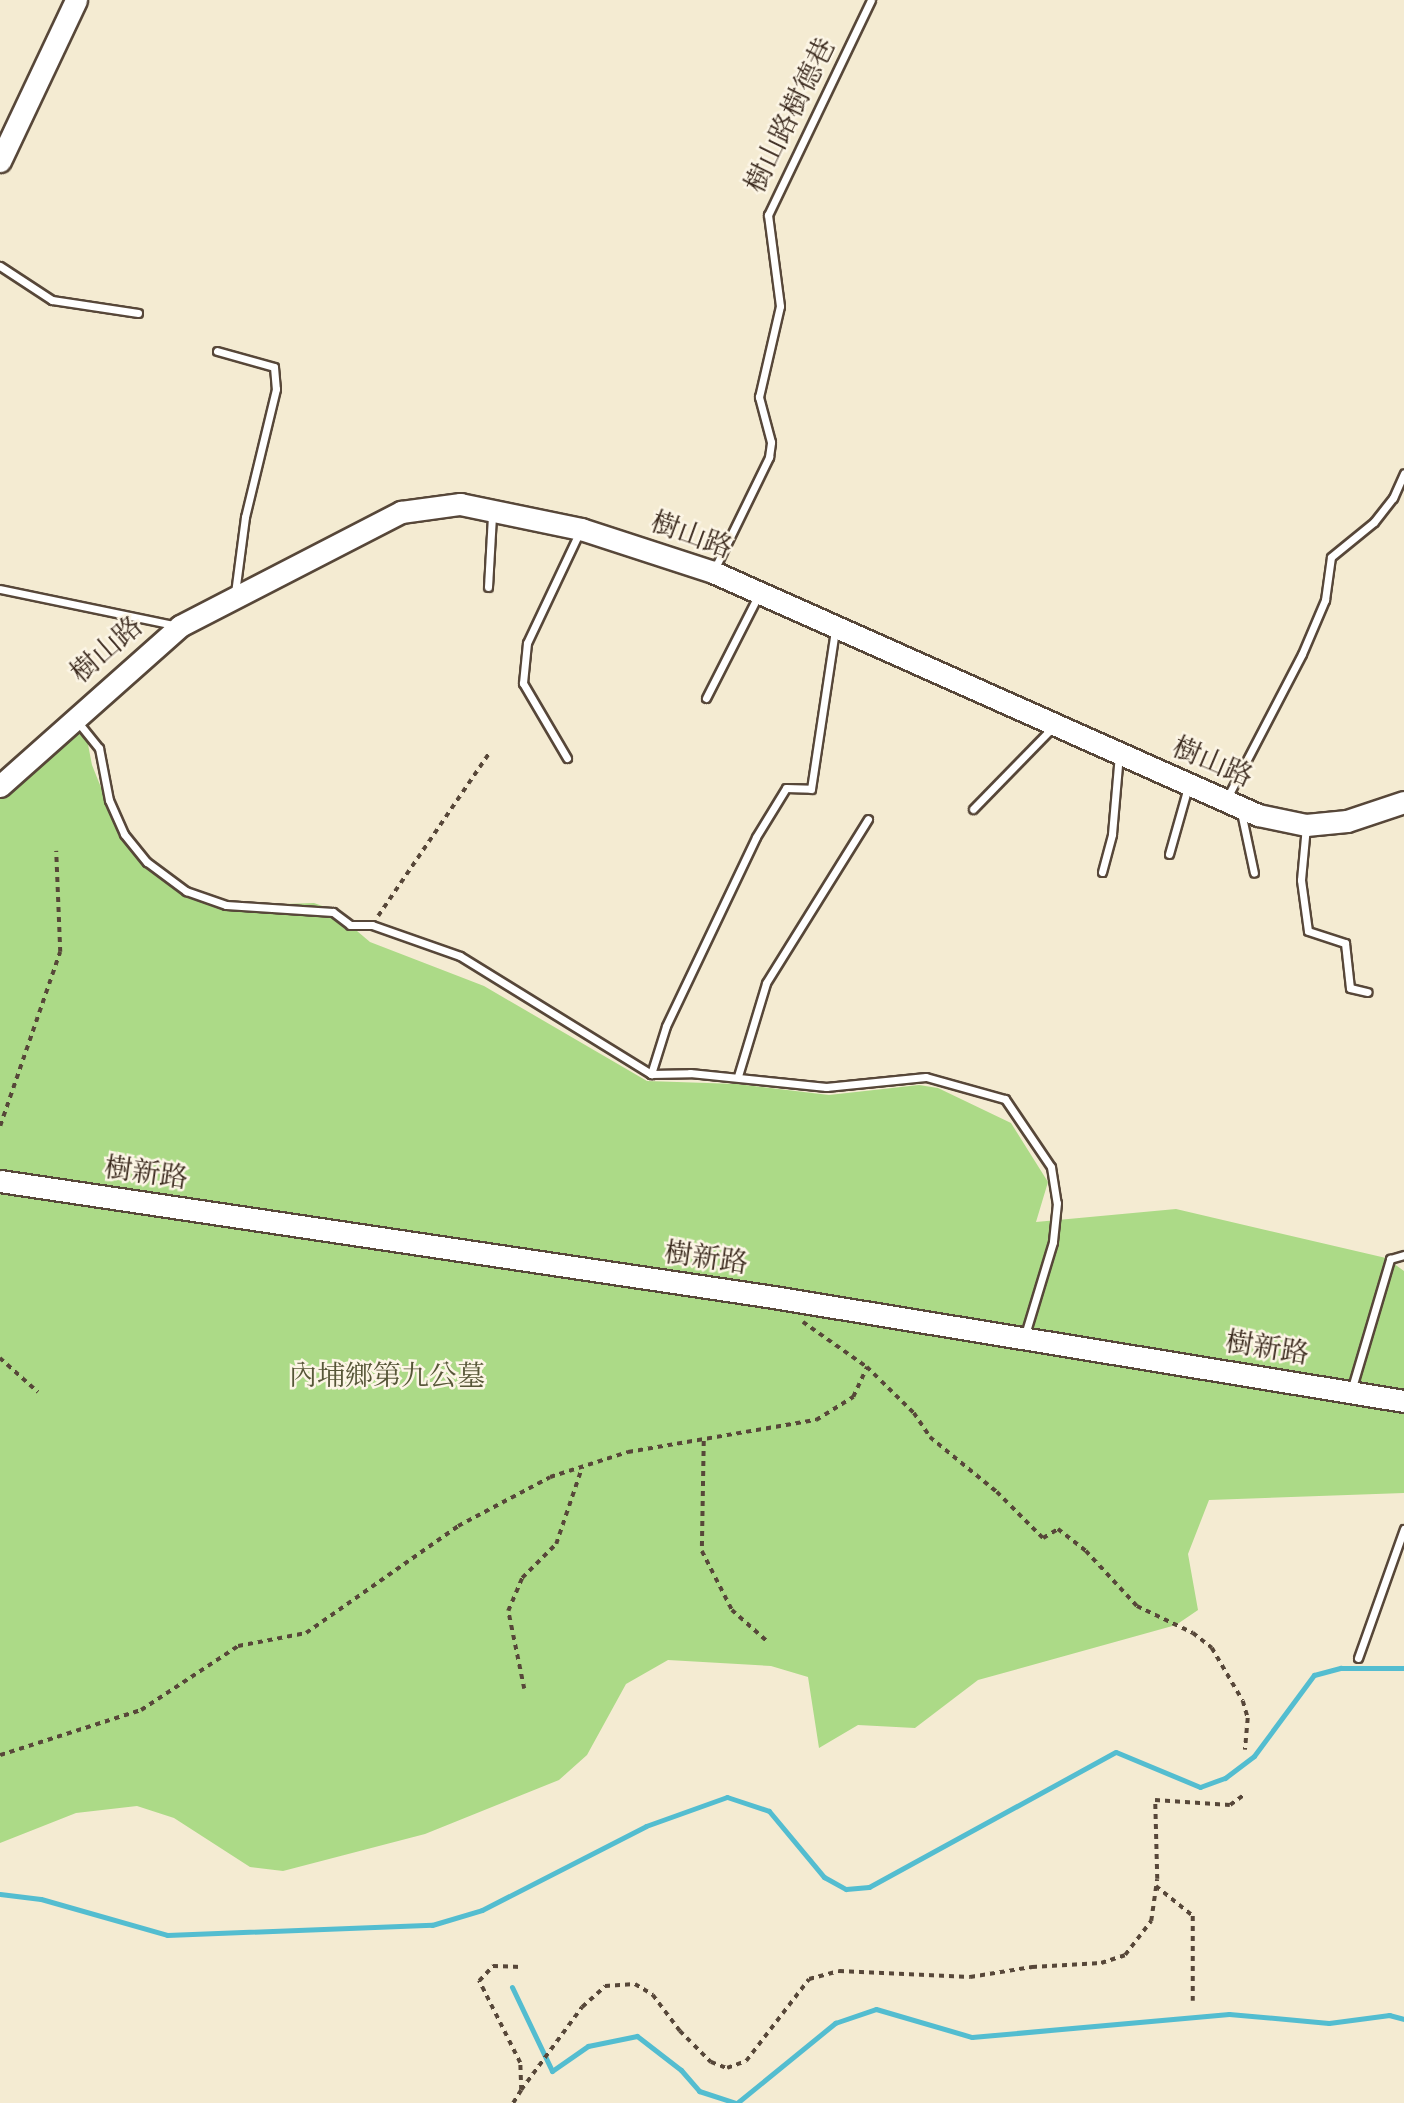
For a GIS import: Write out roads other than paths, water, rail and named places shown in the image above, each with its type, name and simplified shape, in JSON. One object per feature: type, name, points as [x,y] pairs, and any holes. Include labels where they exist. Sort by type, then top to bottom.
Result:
[{"type":"street","points":[[0,161],[76,0]]},
{"type":"street","name":"樹山路","points":[[0,786],[180,626],[401,512],[460,504],[492,507],[581,529],[713,572],[759,595],[835,626],[1232,805],[1306,825],[1347,821],[1404,802]]},
{"type":"street","name":"樹新路","points":[[0,1181],[767,1296],[1404,1401]]},
{"type":"lane","name":"樹山路樹德巷","points":[[713,572],[769,457],[771,442],[759,397],[780,306],[768,215],[871,0]]},
{"type":"lane","points":[[0,267],[52,300],[138,313]]},
{"type":"lane","points":[[217,351],[274,367],[276,389],[245,517],[234,598]]},
{"type":"lane","points":[[1254,873],[1232,805],[1325,600],[1331,557],[1374,522],[1393,498],[1404,473]]},
{"type":"lane","points":[[488,587],[492,507]]},
{"type":"lane","points":[[567,758],[523,683],[527,643],[581,529]]},
{"type":"lane","points":[[0,589],[180,626]]},
{"type":"lane","points":[[706,698],[759,595]]},
{"type":"lane","points":[[651,1074],[666,1026],[756,837],[786,788],[811,789],[835,626]]},
{"type":"lane","points":[[74,718],[100,748],[109,800],[124,834],[147,862],[186,891],[226,905],[333,912],[350,925],[372,925],[460,956],[651,1074],[738,1076],[826,1087],[926,1077],[1005,1099],[1051,1167],[1058,1203],[1052,1242],[1023,1340]]},
{"type":"lane","points":[[973,809],[1055,725]]},
{"type":"lane","points":[[1101,872],[1112,834],[1119,754]]},
{"type":"lane","points":[[1169,853],[1188,785]]},
{"type":"lane","points":[[738,1076],[766,983],[868,819]]},
{"type":"lane","points":[[1306,825],[1301,880],[1308,931],[1345,943],[1350,988],[1368,992]]},
{"type":"lane","points":[[1351,1391],[1390,1259],[1404,1255]]},
{"type":"lane","points":[[1358,1658],[1404,1529]]},
{"type":"waterway","points":[[0,1894],[41,1899],[167,1935],[432,1925],[482,1910],[646,1826],[727,1797],[769,1811],[824,1877],[846,1889],[869,1887],[1116,1752],[1200,1787],[1225,1778],[1254,1756],[1314,1675],[1341,1668],[1404,1668]]},
{"type":"waterway","points":[[512,1987],[552,2071],[588,2046],[637,2036],[681,2070],[699,2091],[736,2103]]},
{"type":"waterway","points":[[737,2103],[835,2023],[876,2009],[972,2037],[1229,2014],[1329,2023],[1389,2015],[1404,2019]]},
{"type":"park label","name":"內埔鄉第九公墓","points":[[387,1378]]}]
